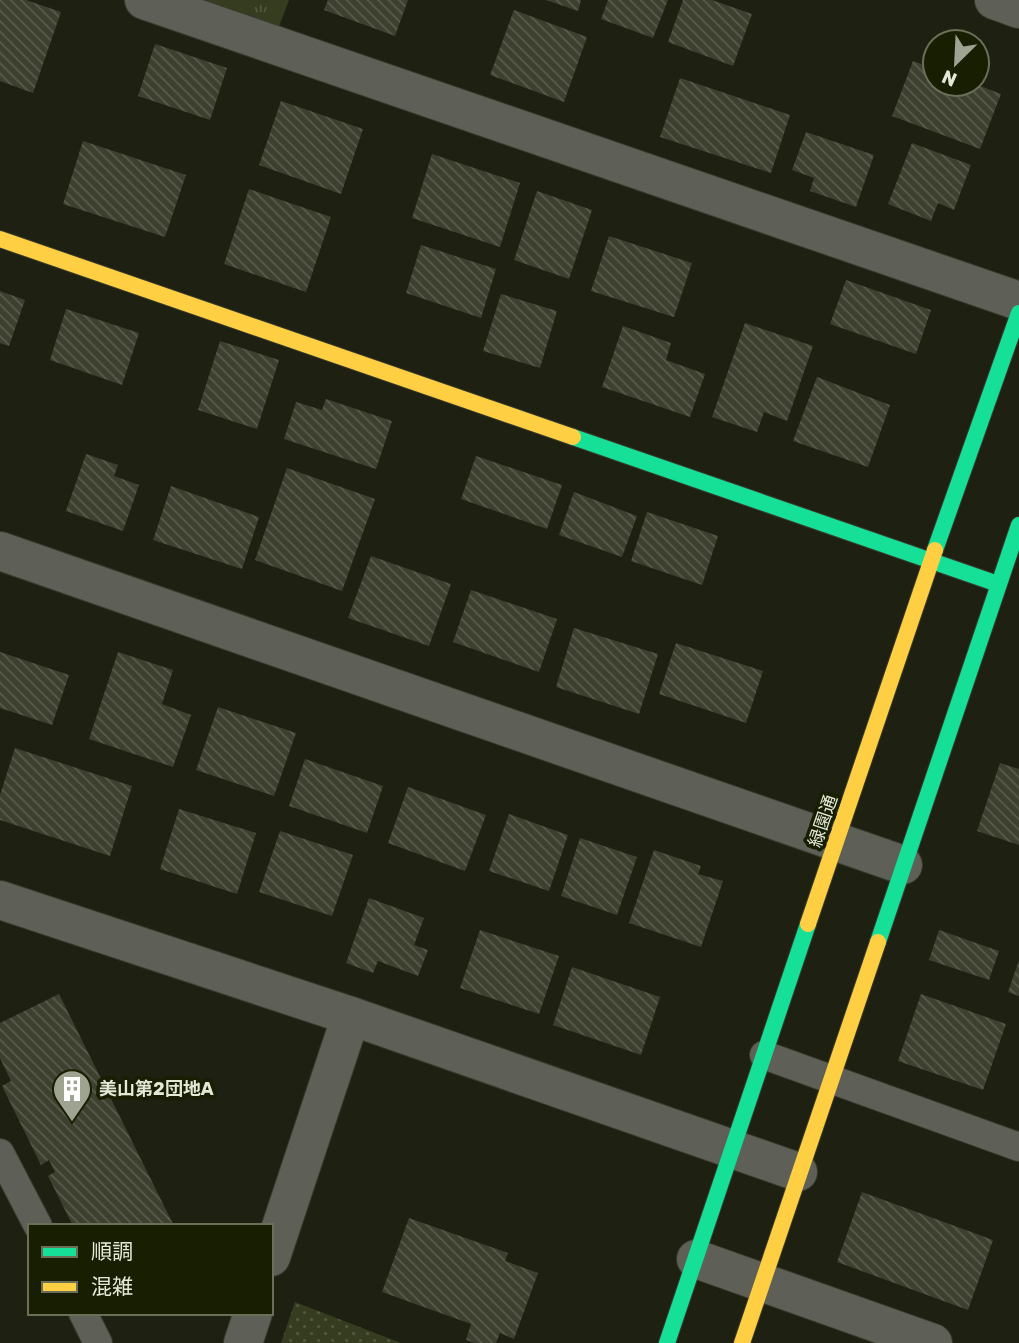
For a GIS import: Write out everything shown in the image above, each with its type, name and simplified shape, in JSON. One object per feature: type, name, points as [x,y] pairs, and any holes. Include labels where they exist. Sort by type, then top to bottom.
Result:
[{"type":"street","points":[[144,0],[1019,301]]},
{"type":"street","points":[[994,0],[1019,9]]},
{"type":"street","points":[[0,239],[998,584]]},
{"type":"street","name":"緑園通","points":[[667,1343],[731,1148],[1019,313]]},
{"type":"street","points":[[742,1343],[797,1172],[831,1080],[1019,525]]},
{"type":"street","points":[[0,551],[903,865]]},
{"type":"street","points":[[0,900],[351,1016],[797,1172]]},
{"type":"street","points":[[273,1251],[351,1016]]},
{"type":"street","points":[[696,1259],[933,1343]]},
{"type":"street","points":[[243,1343],[252,1315]]},
{"type":"lane","points":[[764,1055],[1019,1147]]},
{"type":"lane","points":[[0,1153],[36,1224]]},
{"type":"lane","points":[[84,1315],[98,1343]]},
{"type":"green space","points":[[187,0],[289,0],[277,32]]},
{"type":"green space","points":[[295,1302],[401,1343],[281,1343]]},
{"type":"building","points":[[0,0],[26,0],[61,12],[33,93],[0,81]]},
{"type":"building","points":[[328,0],[408,0],[395,36],[324,10]]},
{"type":"building","points":[[546,0],[581,0],[578,11]]},
{"type":"building","points":[[608,0],[668,0],[653,38],[601,19]]},
{"type":"building","points":[[683,0],[712,0],[752,14],[733,66],[668,42]]},
{"type":"building","points":[[514,10],[587,37],[564,102],[490,75]]},
{"type":"building","points":[[155,44],[227,68],[210,120],[138,96]]},
{"type":"building","points":[[913,61],[921,64],[921,98],[991,98],[991,90],[1001,94],[980,149],[892,116]]},
{"type":"building","points":[[680,78],[790,115],[771,173],[660,137]]},
{"type":"building","points":[[281,101],[363,129],[341,194],[259,165]]},
{"type":"building","points":[[806,132],[874,155],[856,207],[810,191],[814,178],[792,170]]},
{"type":"building","points":[[83,141],[186,175],[165,237],[63,204]]},
{"type":"building","points":[[912,143],[971,165],[954,210],[938,203],[931,221],[888,204]]},
{"type":"building","points":[[432,154],[520,183],[500,247],[412,218]]},
{"type":"building","points":[[249,189],[331,217],[306,292],[224,264]]},
{"type":"building","points":[[537,191],[592,210],[569,279],[514,260]]},
{"type":"building","points":[[609,236],[692,263],[674,317],[591,291]]},
{"type":"building","points":[[421,245],[496,269],[481,318],[406,293]]},
{"type":"building","points":[[846,280],[931,310],[916,354],[830,324]]},
{"type":"building","points":[[0,291],[25,300],[9,346],[0,343]]},
{"type":"building","points":[[501,294],[557,311],[540,368],[483,351]]},
{"type":"building","points":[[66,309],[139,333],[122,385],[50,360]]},
{"type":"building","points":[[745,323],[813,346],[787,421],[764,412],[757,432],[712,417]]},
{"type":"building","points":[[623,326],[671,343],[666,360],[705,374],[690,417],[602,387]]},
{"type":"building","points":[[220,341],[279,360],[257,429],[198,410]]},
{"type":"building","points":[[817,377],[890,405],[868,467],[793,441]]},
{"type":"building","points":[[326,399],[392,421],[376,469],[284,439],[296,402],[322,410]]},
{"type":"building","points":[[86,454],[118,465],[114,476],[139,485],[123,531],[66,511]]},
{"type":"building","points":[[476,456],[562,485],[547,529],[461,499]]},
{"type":"building","points":[[287,468],[375,499],[342,591],[255,560]]},
{"type":"building","points":[[171,486],[259,517],[242,569],[153,540]]},
{"type":"building","points":[[574,492],[637,516],[622,557],[559,535]]},
{"type":"building","points":[[647,512],[718,536],[702,585],[631,561]]},
{"type":"building","points":[[371,556],[451,584],[429,646],[348,618]]},
{"type":"building","points":[[471,590],[557,619],[539,672],[453,642]]},
{"type":"building","points":[[574,628],[658,654],[639,714],[556,687]]},
{"type":"building","points":[[676,643],[763,671],[746,723],[659,694]]},
{"type":"building","points":[[0,652],[69,675],[52,725],[0,708]]},
{"type":"building","points":[[118,652],[173,670],[162,704],[191,715],[173,767],[89,739]]},
{"type":"building","points":[[218,707],[296,733],[274,796],[196,770]]},
{"type":"building","points":[[15,748],[132,786],[110,856],[0,820],[0,795]]},
{"type":"building","points":[[305,759],[383,786],[367,833],[289,806]]},
{"type":"building","points":[[1000,763],[1019,769],[1019,845],[977,831]]},
{"type":"building","points":[[408,787],[486,815],[465,871],[388,843]]},
{"type":"building","points":[[179,809],[256,833],[237,894],[160,869]]},
{"type":"building","points":[[509,814],[568,835],[549,891],[489,871]]},
{"type":"building","points":[[280,831],[353,855],[332,916],[259,892]]},
{"type":"building","points":[[580,838],[637,857],[617,915],[561,896]]},
{"type":"building","points":[[654,850],[701,866],[698,874],[723,881],[701,947],[629,923]]},
{"type":"building","points":[[369,898],[424,918],[414,945],[428,950],[418,976],[378,961],[373,973],[346,963]]},
{"type":"building","points":[[480,930],[559,956],[539,1014],[460,988]]},
{"type":"building","points":[[939,930],[999,951],[989,980],[929,960]]},
{"type":"building","points":[[1019,960],[1019,996],[1008,992]]},
{"type":"building","points":[[572,967],[660,997],[641,1055],[553,1025]]},
{"type":"building","name":"美山第2団地A","points":[[59,994],[173,1224],[72,1224],[48,1176],[55,1172],[49,1160],[41,1165],[2,1086],[11,1081],[0,1058],[0,1023]]},
{"type":"building","points":[[921,994],[1006,1024],[983,1090],[898,1061]]},
{"type":"building","points":[[862,1192],[993,1240],[968,1310],[837,1262]]},
{"type":"building","points":[[409,1218],[508,1253],[505,1261],[538,1273],[514,1339],[500,1333],[496,1343],[466,1340],[471,1324],[382,1292]]},
{"type":"traffic: fast","points":[[935,550],[1019,313]]},
{"type":"traffic: fast","points":[[573,437],[998,584]]},
{"type":"traffic: fast","points":[[878,942],[1019,525]]},
{"type":"traffic: fast","points":[[667,1343],[808,924]]},
{"type":"traffic: slow","points":[[0,239],[573,437]]},
{"type":"traffic: slow","points":[[808,924],[935,550]]},
{"type":"traffic: slow","points":[[742,1343],[878,942]]},
{"type":"place","name":"美山第2団地A","points":[[72,1123]]}]
